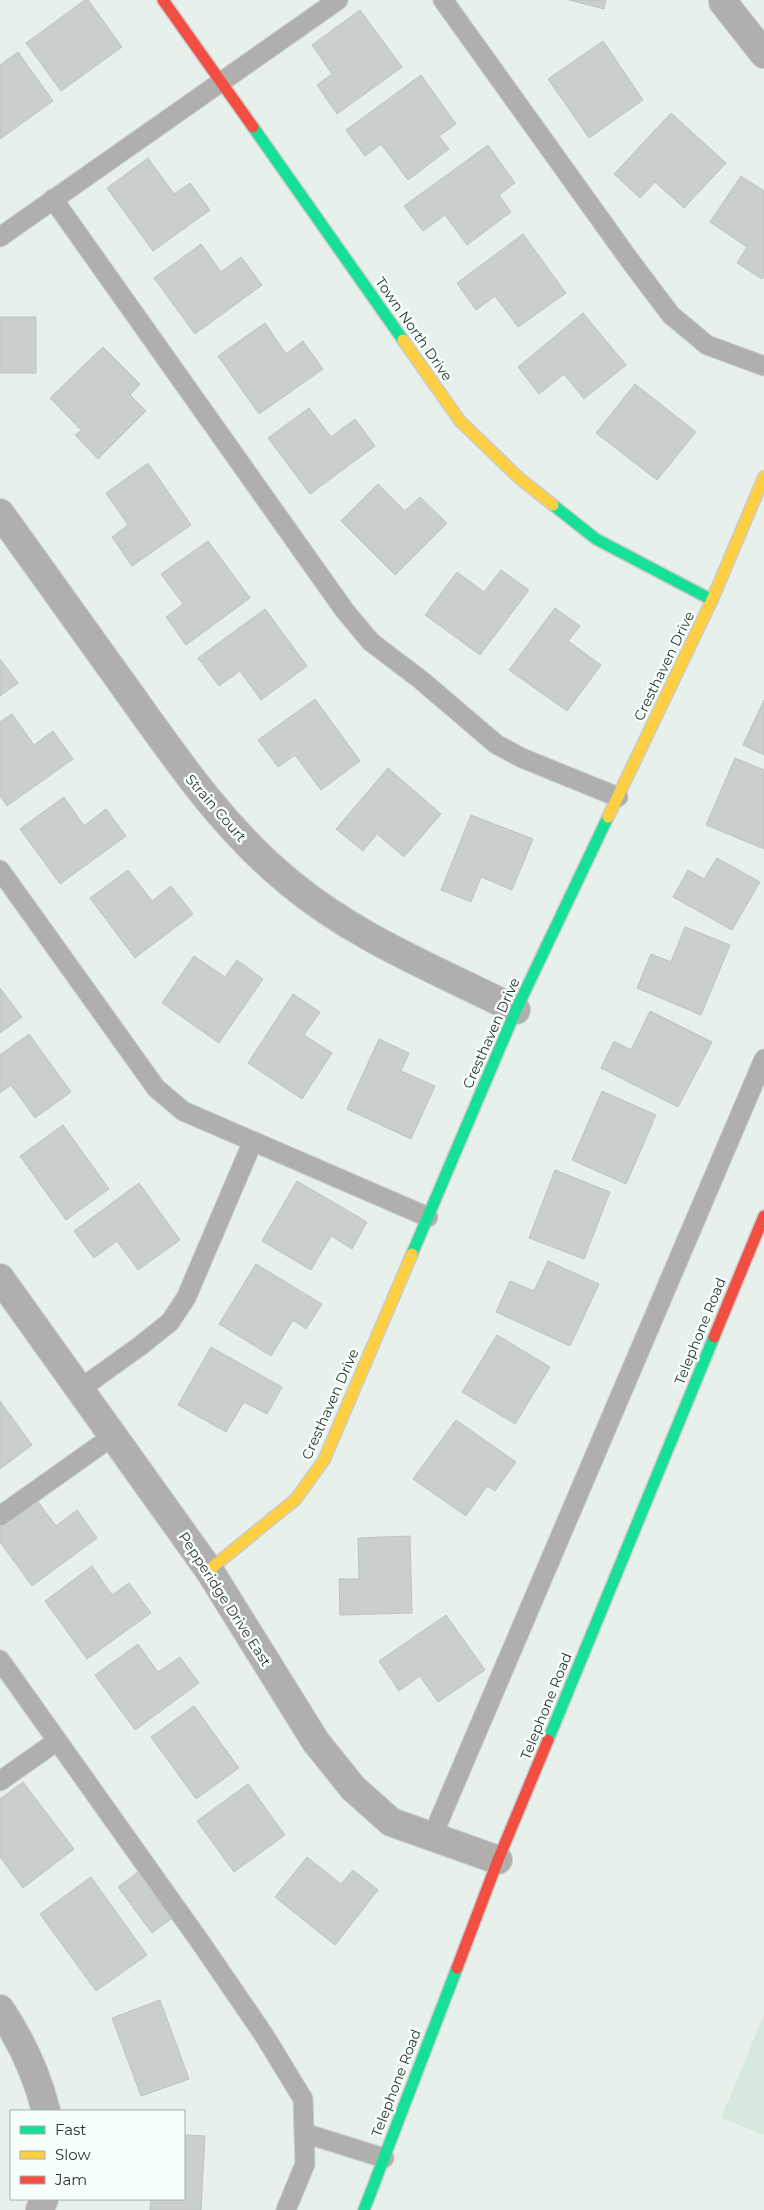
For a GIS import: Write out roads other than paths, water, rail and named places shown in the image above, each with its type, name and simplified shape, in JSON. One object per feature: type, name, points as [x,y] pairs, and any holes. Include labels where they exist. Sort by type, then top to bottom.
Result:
[{"type":"street","name":"Town North Drive","points":[[162,0],[460,421],[519,478],[596,539],[712,600]]},
{"type":"street","points":[[723,2],[764,54]]},
{"type":"street","name":"Cresthaven Drive","points":[[209,1570],[296,1499],[324,1460],[516,1010],[712,600],[764,477]]},
{"type":"street","name":"Strain Court","points":[[0,513],[196,786],[256,854],[290,884],[323,909],[419,964],[462,982],[516,1010]]},
{"type":"street","name":"Telephone Road","points":[[364,2210],[498,1860],[764,1216]]},
{"type":"street","name":"Pepperidge Drive East","points":[[0,1278],[209,1570],[316,1742],[333,1766],[352,1788],[391,1822],[498,1860]]},
{"type":"street","points":[[0,2009],[8,2020],[39,2082],[46,2110]]},
{"type":"lane","points":[[0,236],[338,0]]},
{"type":"lane","points":[[443,0],[630,262],[672,315],[707,345],[764,366]]},
{"type":"lane","points":[[53,199],[346,612],[371,642],[421,680],[496,744],[522,758],[618,797]]},
{"type":"lane","points":[[0,870],[156,1088],[183,1111],[428,1217]]},
{"type":"lane","points":[[432,1837],[764,1059]]},
{"type":"lane","points":[[80,1389],[170,1322],[186,1298],[253,1141]]},
{"type":"lane","points":[[0,1516],[113,1436]]},
{"type":"lane","points":[[0,1660],[264,2034],[303,2100],[305,2164],[286,2210]]},
{"type":"lane","points":[[0,1781],[57,1741]]},
{"type":"lane","points":[[304,2133],[384,2158]]}]
